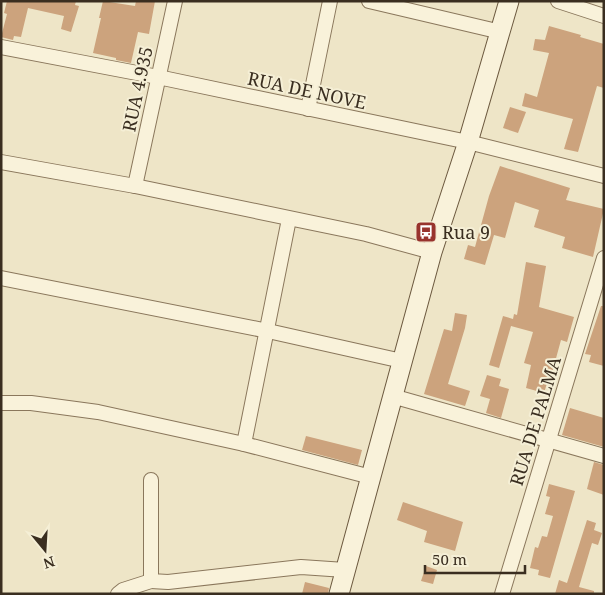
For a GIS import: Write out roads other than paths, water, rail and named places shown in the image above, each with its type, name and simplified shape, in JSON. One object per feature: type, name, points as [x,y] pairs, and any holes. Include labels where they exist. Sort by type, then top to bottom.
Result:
[{"type":"main road","points":[[339,594],[432,252],[468,142],[509,1]]},
{"type":"street","name":"RUA 4.935","points":[[135,186],[175,1]]},
{"type":"street","points":[[308,109],[330,1]]},
{"type":"street","points":[[369,1],[501,32]]},
{"type":"street","points":[[558,1],[604,16]]},
{"type":"street","name":"RUA DE NOVE","points":[[1,47],[158,77],[468,142],[604,176]]},
{"type":"street","points":[[1,162],[135,186],[366,234],[432,252]]},
{"type":"street","points":[[244,444],[289,219]]},
{"type":"street","name":"RUA DE PALMA","points":[[502,594],[604,258]]},
{"type":"street","points":[[1,278],[268,330],[402,361]]},
{"type":"street","points":[[392,396],[604,456]]},
{"type":"street","points":[[1,403],[31,403],[98,412],[244,444],[371,477]]},
{"type":"street","points":[[151,480],[151,581]]},
{"type":"street","points":[[118,594],[123,590],[151,581],[168,582],[301,567],[346,570]]},
{"type":"place","name":"Rua 9","points":[[426,232]]}]
